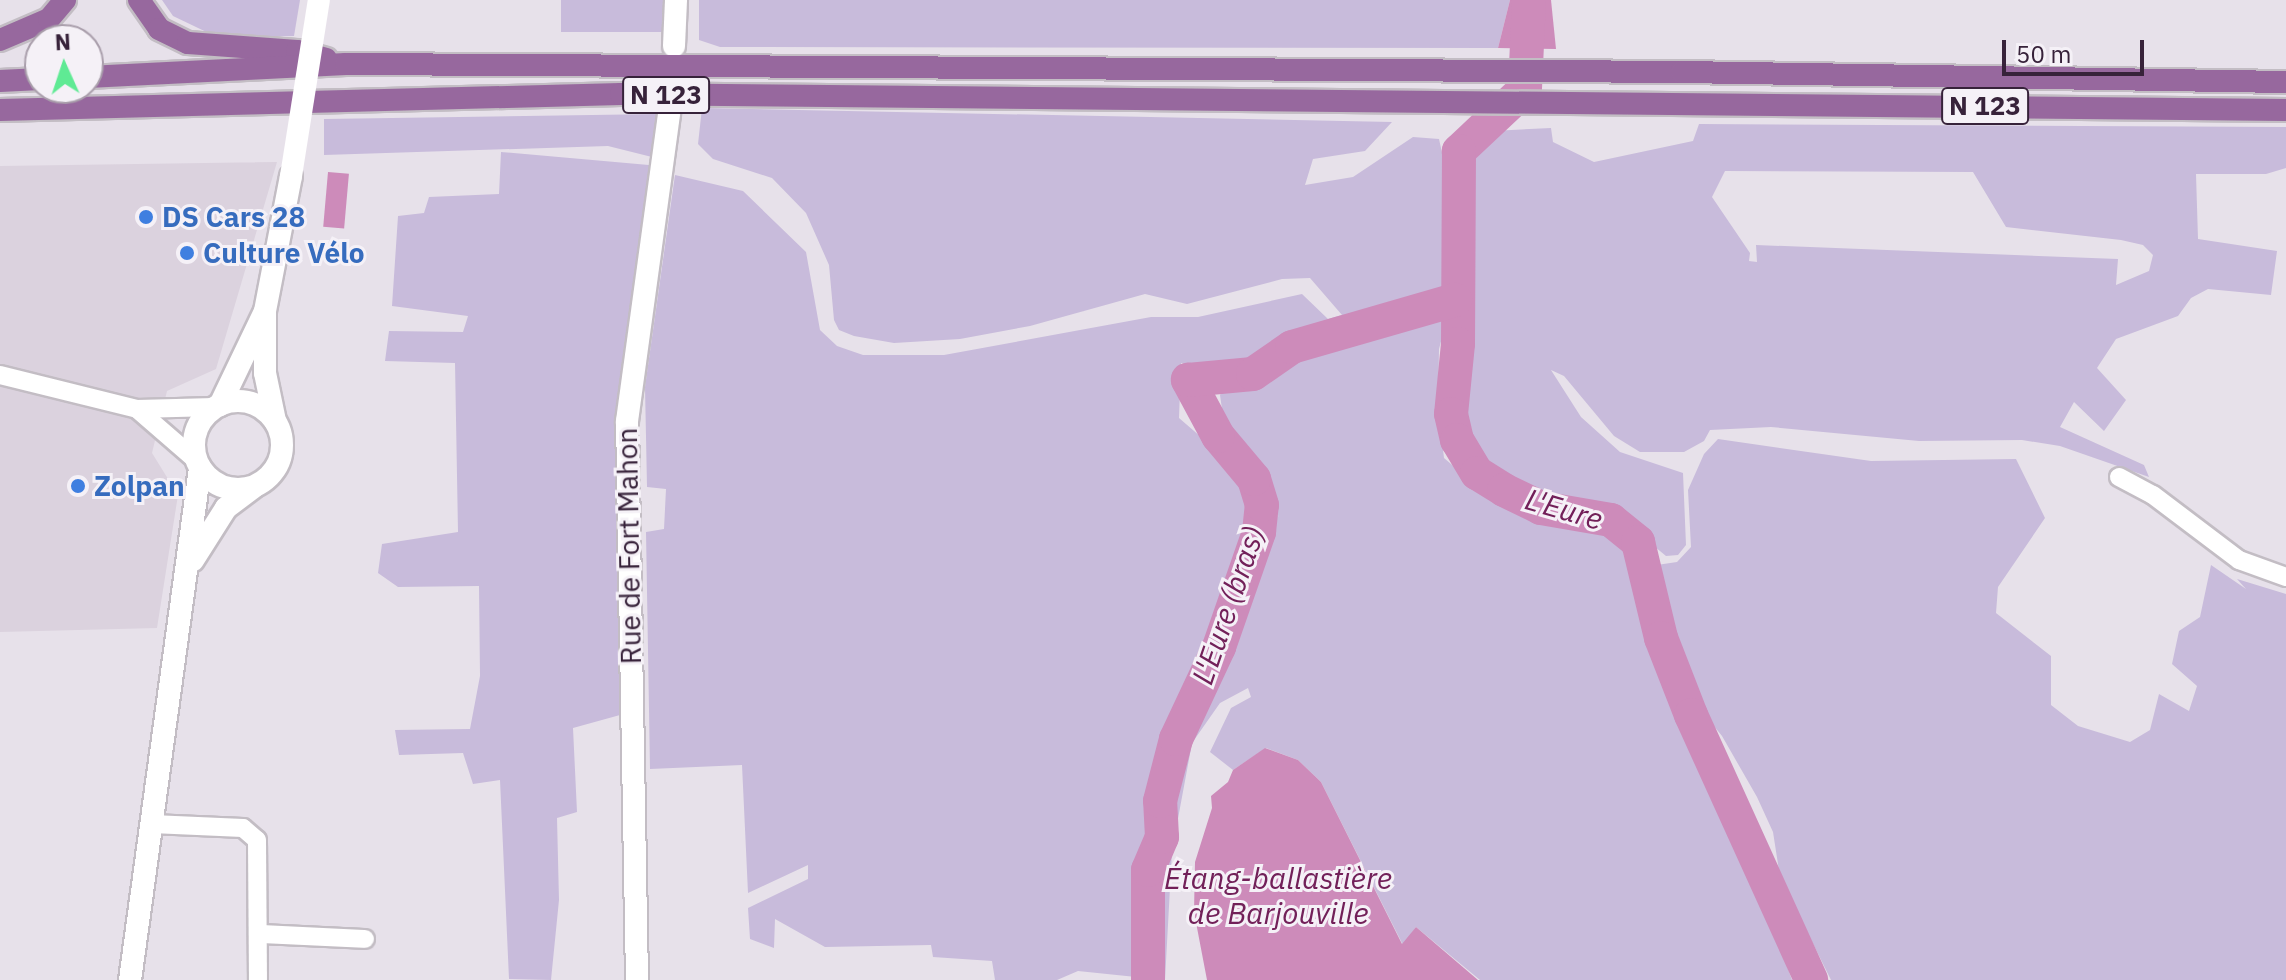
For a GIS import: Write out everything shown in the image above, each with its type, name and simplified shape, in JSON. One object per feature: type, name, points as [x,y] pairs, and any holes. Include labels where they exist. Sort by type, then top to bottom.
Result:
[{"type":"main road","points":[[0,40],[49,19],[65,0]]},
{"type":"main road","points":[[139,0],[159,29],[188,43],[266,53],[297,51],[346,64]]},
{"type":"main road","name":"N 123","points":[[104,76],[346,64],[1336,73],[1682,72],[2286,82]]},
{"type":"main road","points":[[0,81],[24,80]]},
{"type":"main road","name":"N 123","points":[[0,110],[621,94],[2286,110]]},
{"type":"street","points":[[188,572],[226,508],[275,470],[282,457],[265,373],[265,311],[291,176],[319,0]]},
{"type":"street","points":[[674,46],[676,0]]},
{"type":"street","name":"Rue de Fort Mahon","points":[[637,980],[627,421],[669,114]]},
{"type":"street","points":[[130,980],[188,572],[199,464],[197,427],[217,406],[265,311]]},
{"type":"street","points":[[0,375],[137,409],[217,406],[245,401],[275,421]]},
{"type":"street","points":[[137,409],[222,487],[254,487]]},
{"type":"street","points":[[2119,477],[2153,495],[2239,560],[2286,577]]},
{"type":"street","points":[[152,824],[243,828],[257,840],[258,980]]},
{"type":"street","points":[[260,934],[365,939]]},
{"type":"shaded area","points":[[162,0],[300,0],[294,36],[219,38],[173,16]]},
{"type":"shaded area","points":[[561,0],[663,0],[663,32],[561,32]]},
{"type":"shaded area","points":[[699,0],[1510,0],[1498,48],[720,47],[699,40]]},
{"type":"shaded area","points":[[702,108],[1392,122],[1365,151],[1313,159],[1305,185],[1353,177],[1413,137],[1439,139],[1448,180],[1442,212],[1447,319],[1439,349],[1438,408],[1444,458],[1486,494],[1527,514],[1605,527],[1626,544],[1666,677],[1721,786],[1792,980],[1480,980],[1416,927],[1403,945],[1321,782],[1298,760],[1266,748],[1233,770],[1210,752],[1231,708],[1251,697],[1248,688],[1220,703],[1192,743],[1172,851],[1165,980],[1078,971],[1057,980],[995,980],[992,961],[933,957],[931,945],[825,947],[775,919],[774,948],[750,939],[748,908],[808,879],[808,865],[748,893],[742,765],[650,769],[646,532],[664,529],[666,489],[647,487],[645,387],[675,175],[743,191],[806,252],[820,330],[837,346],[863,355],[944,355],[1151,317],[1198,317],[1302,294],[1328,319],[1342,315],[1310,278],[1282,279],[1187,304],[1145,294],[1030,326],[960,339],[894,343],[854,336],[839,330],[834,320],[829,265],[806,213],[772,178],[713,159],[698,144]],"holes":[[[1181,363],[1232,376],[1220,395],[1225,430],[1279,517],[1238,469],[1179,418]]]},
{"type":"shaded area","points":[[659,114],[652,157],[608,146],[324,155],[324,119]]},
{"type":"shaded area","points":[[1699,124],[2286,127],[2286,168],[2266,174],[2196,174],[2198,239],[2277,251],[2271,295],[2208,289],[2191,298],[2178,316],[2116,339],[2097,368],[2126,400],[2104,431],[2074,402],[2060,427],[2144,465],[2149,477],[2060,446],[2022,440],[1919,441],[1771,427],[1710,430],[1704,441],[1684,452],[1640,452],[1614,436],[1564,376],[1551,370],[1581,417],[1620,452],[1683,473],[1686,545],[1678,555],[1666,556],[1601,502],[1523,495],[1466,443],[1461,408],[1470,365],[1461,332],[1461,258],[1467,154],[1492,131],[1551,128],[1553,142],[1594,162],[1693,141]],"holes":[[[1725,171],[1973,172],[2006,227],[2143,245],[2153,255],[2149,271],[2116,285],[2118,259],[1756,245],[1757,262],[1749,261],[1750,253],[1712,197]]]},
{"type":"shaded area","points":[[501,152],[660,166],[615,429],[620,715],[573,728],[577,812],[557,818],[559,900],[551,980],[509,979],[500,780],[473,784],[463,753],[399,755],[395,730],[470,729],[480,676],[479,586],[398,587],[378,573],[382,544],[458,532],[455,363],[385,361],[389,331],[463,332],[468,316],[392,306],[398,216],[424,213],[429,197],[499,194]]},
{"type":"shaded area","points":[[277,162],[216,369],[167,391],[152,453],[178,495],[157,628],[0,632],[0,166]]},
{"type":"shaded area","points":[[1718,439],[1871,461],[2016,459],[2045,518],[1998,587],[1996,613],[2051,656],[2051,705],[2078,726],[2130,742],[2150,730],[2159,694],[2189,711],[2197,686],[2172,664],[2179,631],[2200,617],[2211,565],[2246,589],[2237,579],[2286,594],[2286,980],[1831,980],[1780,877],[1773,832],[1757,797],[1722,736],[1688,694],[1650,566],[1677,562],[1691,547],[1688,490],[1704,454]]},
{"type":"water","points":[[1510,0],[1551,0],[1556,49],[1498,48]]},
{"type":"water","points":[[328,172],[349,174],[344,229],[323,227]]},
{"type":"water","name":"Étang-ballastière de Barjouville","points":[[1265,748],[1298,760],[1321,782],[1402,944],[1416,927],[1478,980],[1207,980],[1194,912],[1195,862],[1212,808],[1211,796],[1228,782],[1233,770]]},
{"type":"waterway","name":"L'Eure","points":[[1529,0],[1525,89],[1459,151],[1458,344],[1451,414],[1457,440],[1477,473],[1504,490],[1541,508],[1611,520],[1638,542],[1661,638],[1691,715],[1811,980]]},
{"type":"waterway","name":"L'Eure (bras)","points":[[1148,980],[1148,870],[1162,837],[1160,801],[1176,739],[1219,647],[1259,532],[1262,505],[1254,479],[1218,436],[1188,380],[1253,374],[1292,347],[1455,300]]},
{"type":"place","name":"DS Cars 28","points":[[146,217]]},
{"type":"place","name":"Culture Vélo","points":[[187,253]]},
{"type":"place","name":"Zolpan","points":[[78,486]]}]
